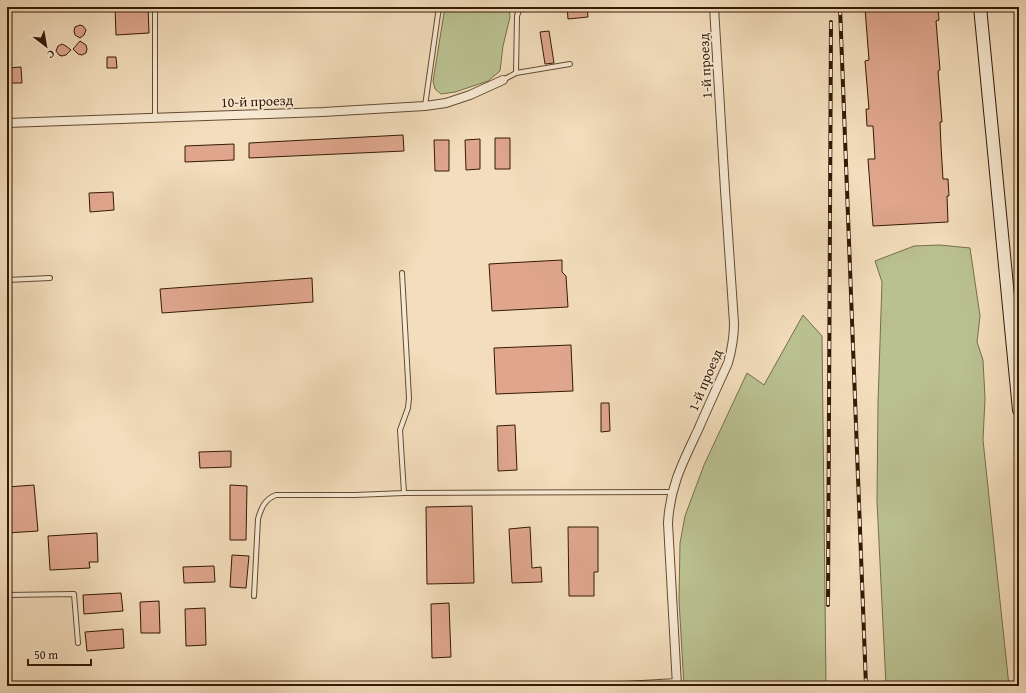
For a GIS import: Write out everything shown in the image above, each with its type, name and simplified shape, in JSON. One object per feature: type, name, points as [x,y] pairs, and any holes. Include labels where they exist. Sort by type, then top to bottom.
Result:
[{"type":"main road","points":[[980,7],[1019,410]]},
{"type":"street","name":"1-й проезд","points":[[677,684],[668,522],[669,504],[684,460],[728,362],[734,337],[714,7]]},
{"type":"street","name":"10-й проезд","points":[[7,123],[323,112],[425,106],[446,103],[470,95],[503,80]]},
{"type":"street","points":[[625,686],[677,684]]},
{"type":"lane","points":[[155,7],[155,118]]},
{"type":"lane","points":[[425,106],[439,7]]},
{"type":"lane","points":[[516,73],[517,16],[522,7]]},
{"type":"lane","points":[[503,80],[516,73],[570,64]]},
{"type":"lane","points":[[402,274],[409,398],[408,408],[400,430],[404,493]]},
{"type":"lane","points":[[7,280],[50,278]]},
{"type":"lane","points":[[254,596],[258,519],[260,511],[269,498],[276,495],[672,492]]},
{"type":"lane","points":[[7,595],[74,594],[78,643]]},
{"type":"green space","points":[[445,7],[509,7],[510,17],[503,46],[500,71],[488,81],[455,92],[441,94],[435,89],[433,81]]},
{"type":"green space","points":[[940,245],[970,248],[980,316],[977,342],[983,360],[985,398],[983,440],[1009,686],[886,686],[877,501],[878,403],[882,282],[875,261],[914,246]]},
{"type":"green space","points":[[803,315],[822,336],[826,686],[684,686],[679,600],[680,543],[685,516],[704,465],[747,373],[764,385]]},
{"type":"building","points":[[115,7],[148,7],[149,33],[116,35]]},
{"type":"building","points":[[567,7],[587,7],[588,17],[568,19]]},
{"type":"building","points":[[938,7],[939,20],[936,21],[940,70],[938,71],[942,122],[940,122],[941,146],[943,179],[948,179],[948,222],[873,226],[868,159],[875,159],[873,126],[867,126],[866,109],[869,109],[865,61],[869,60],[865,8]]},
{"type":"building","points":[[80,25],[86,30],[84,35],[80,38],[75,35],[74,31],[75,27]]},
{"type":"building","points":[[549,31],[554,63],[545,64],[540,32]]},
{"type":"building","points":[[80,41],[86,45],[87,49],[86,53],[82,55],[78,54],[73,49]]},
{"type":"building","points":[[62,44],[71,50],[66,55],[62,56],[56,51],[58,46]]},
{"type":"building","points":[[107,57],[116,57],[117,68],[107,68]]},
{"type":"building","points":[[21,67],[22,83],[7,83],[7,68]]},
{"type":"building","points":[[403,135],[404,151],[249,158],[249,143]]},
{"type":"building","points":[[495,138],[510,138],[510,169],[495,169]]},
{"type":"building","points":[[480,139],[480,169],[466,170],[465,140]]},
{"type":"building","points":[[434,140],[449,140],[449,171],[435,171]]},
{"type":"building","points":[[234,144],[234,160],[185,162],[185,146]]},
{"type":"building","points":[[113,192],[114,210],[90,212],[89,193]]},
{"type":"building","points":[[562,260],[562,272],[566,276],[568,307],[492,311],[489,264]]},
{"type":"building","points":[[312,278],[313,302],[162,313],[160,289]]},
{"type":"building","points":[[571,345],[573,391],[496,394],[494,348]]},
{"type":"building","points":[[601,403],[609,403],[610,431],[601,432]]},
{"type":"building","points":[[515,425],[517,470],[498,471],[497,426]]},
{"type":"building","points":[[231,451],[231,467],[200,468],[199,452]]},
{"type":"building","points":[[34,485],[38,531],[7,533],[7,487]]},
{"type":"building","points":[[230,485],[247,486],[246,540],[230,540]]},
{"type":"building","points":[[472,506],[474,583],[427,584],[426,507]]},
{"type":"building","points":[[530,527],[532,568],[541,567],[542,582],[512,583],[509,529]]},
{"type":"building","points":[[568,527],[598,527],[598,572],[594,572],[594,596],[569,596]]},
{"type":"building","points":[[97,533],[98,562],[89,562],[90,568],[50,570],[48,536]]},
{"type":"building","points":[[232,555],[249,556],[246,588],[230,587]]},
{"type":"building","points":[[214,566],[215,582],[184,583],[183,567]]},
{"type":"building","points":[[121,593],[123,611],[84,614],[83,595]]},
{"type":"building","points":[[159,601],[160,633],[141,633],[140,602]]},
{"type":"building","points":[[449,603],[451,657],[432,658],[431,604]]},
{"type":"building","points":[[205,608],[206,645],[186,646],[185,609]]},
{"type":"building","points":[[123,629],[124,648],[87,651],[85,632]]},
{"type":"railway","points":[[840,7],[866,686]]},
{"type":"railway","points":[[828,605],[831,22]]}]
